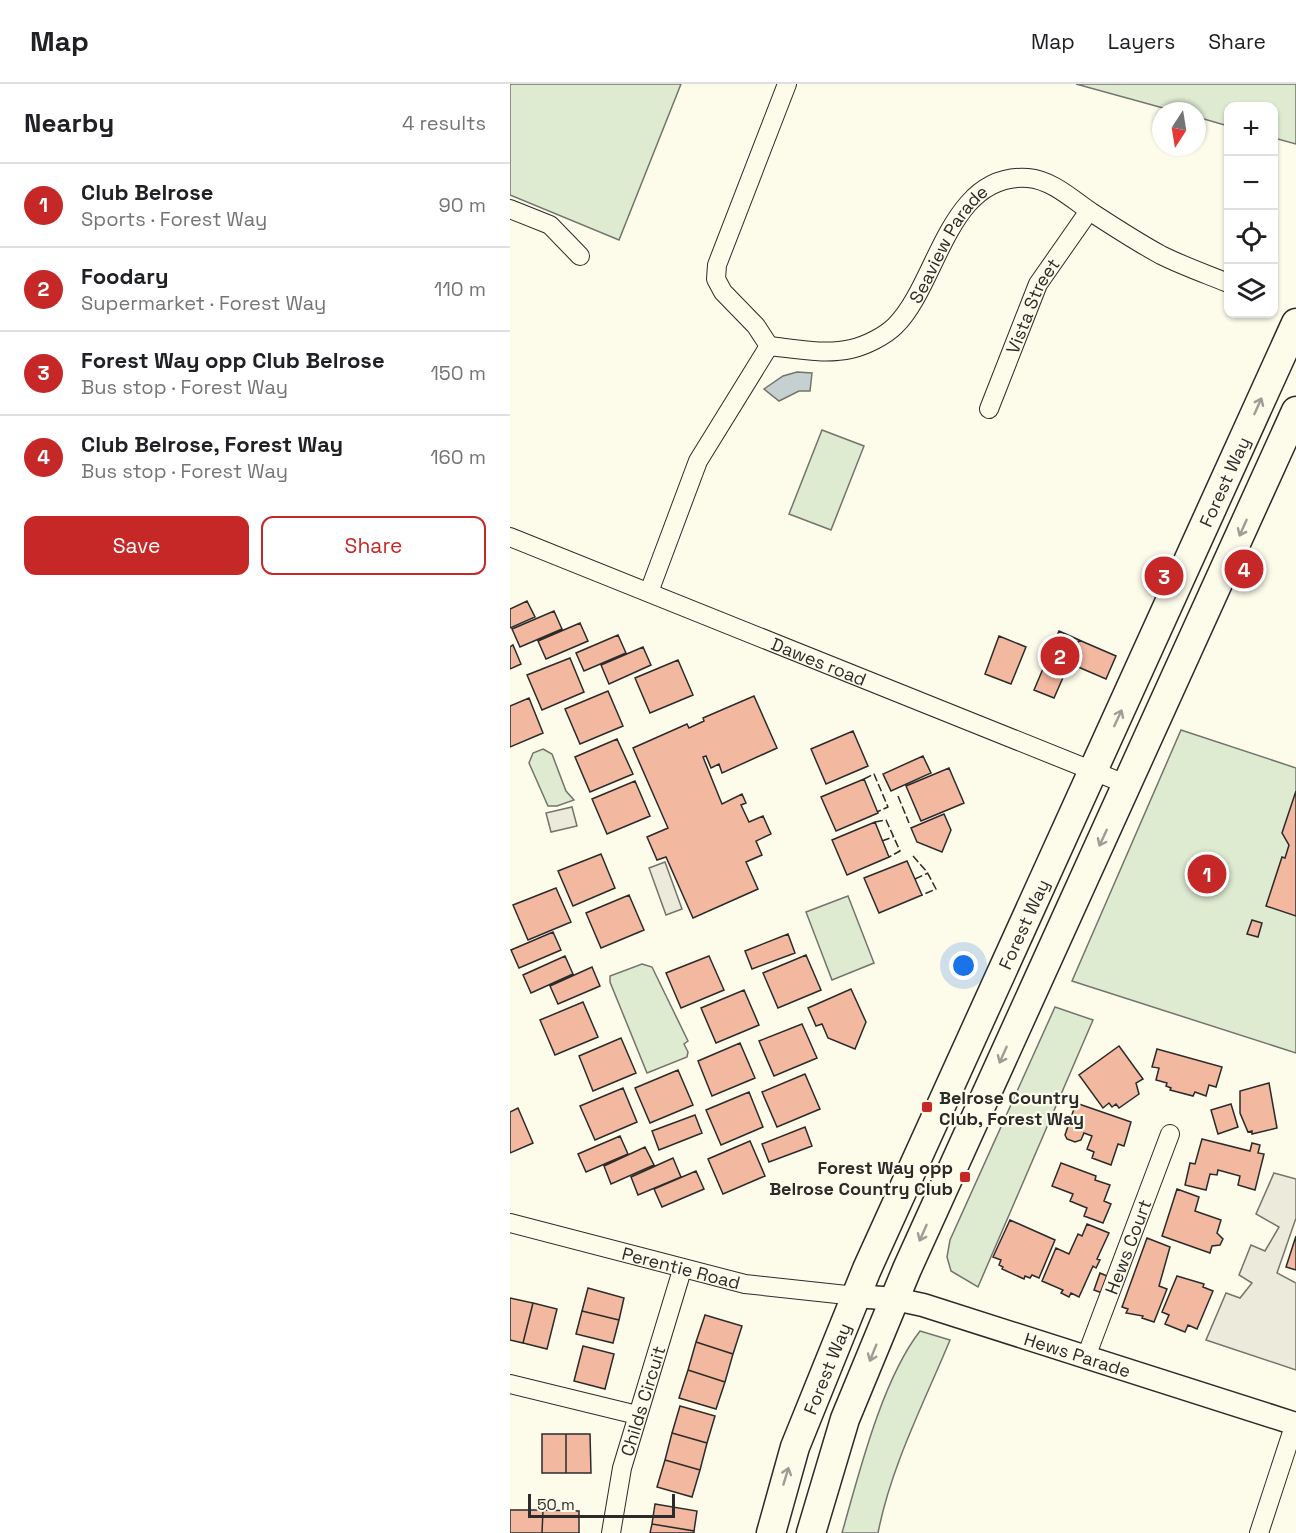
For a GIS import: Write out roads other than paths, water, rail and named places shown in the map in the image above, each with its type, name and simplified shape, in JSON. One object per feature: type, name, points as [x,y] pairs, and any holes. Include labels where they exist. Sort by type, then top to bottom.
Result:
[{"type":"main road","name":"Forest Way","points":[[771,1533],[795,1447],[856,1296],[1296,323]]},
{"type":"main road","name":"Forest Way","points":[[811,1533],[845,1419],[895,1299],[1296,411]]},
{"type":"street","points":[[649,592],[698,461],[769,346],[756,326],[723,292],[716,279],[717,265],[787,84]]},
{"type":"street","name":"Seaview Parade","points":[[769,346],[821,352],[851,349],[874,340],[895,327],[909,308],[952,225],[971,200],[992,186],[1010,180],[1028,178],[1067,194],[1089,211],[1162,255],[1224,281]]},
{"type":"street","points":[[510,209],[550,225],[580,256]]},
{"type":"street","name":"Vista Street","points":[[989,409],[1038,284],[1089,211]]},
{"type":"street","name":"Dawes road","points":[[510,537],[1128,785]]},
{"type":"street","name":"Hews Court","points":[[1086,1357],[1170,1134]]},
{"type":"street","name":"Perentie Road","points":[[510,1223],[682,1270],[745,1284],[856,1296]]},
{"type":"street","name":"Childs Circuit","points":[[611,1533],[622,1468],[682,1270]]},
{"type":"street","name":"Hews Parade","points":[[856,1296],[895,1299],[923,1305],[1296,1424]]},
{"type":"street","points":[[510,1384],[637,1415]]},
{"type":"street","points":[[1259,1533],[1296,1424]]},
{"type":"place","name":"Club Belrose, Forest Way","points":[[1244,569]]},
{"type":"place","name":"Forest Way opp Club Belrose","points":[[1164,576]]},
{"type":"place","name":"Foodary","points":[[1060,656]]},
{"type":"place","name":"Club Belrose","points":[[1207,874]]},
{"type":"place","name":"Belrose Country Club, Forest Way","points":[[927,1107]]},
{"type":"place","name":"Forest Way opp Belrose Country Club","points":[[965,1177]]}]
